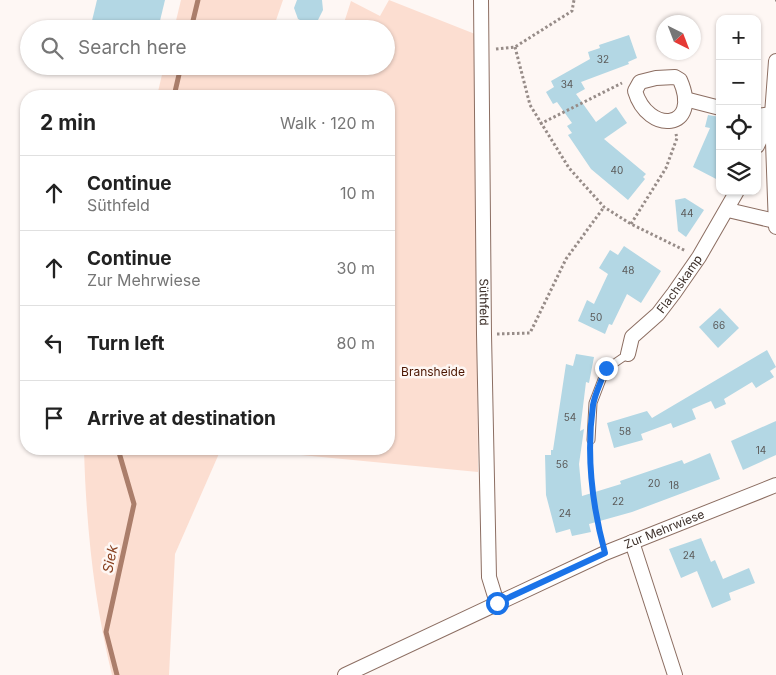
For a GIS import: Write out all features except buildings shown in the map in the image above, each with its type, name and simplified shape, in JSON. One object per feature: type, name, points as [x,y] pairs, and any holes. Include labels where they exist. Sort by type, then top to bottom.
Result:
[{"type":"street","name":"Süthfeld","points":[[481,0],[484,334],[489,577],[497,603]]},
{"type":"street","points":[[728,210],[775,224],[774,114],[776,61]]},
{"type":"street","points":[[675,77],[680,80],[685,99],[678,118],[671,122],[659,120],[636,98],[634,91],[636,86],[640,82],[656,78],[675,77]]},
{"type":"street","points":[[685,99],[716,107]]},
{"type":"street","points":[[761,116],[774,114]]},
{"type":"street","points":[[761,138],[774,114]]},
{"type":"street","name":"Flachskamp","points":[[628,354],[632,337],[658,314],[699,258],[735,195]]},
{"type":"street","name":"Zur Mehrwiese","points":[[497,603],[605,553],[776,485]]},
{"type":"street","points":[[632,542],[675,675]]},
{"type":"street","points":[[345,675],[497,603]]},
{"type":"lane","points":[[591,440],[593,403],[606,368],[628,354]]},
{"type":"path","points":[[574,0],[572,11],[515,47],[530,105],[569,168],[604,207],[631,224],[699,258]]},
{"type":"path","points":[[540,124],[624,83],[636,86]]},
{"type":"path","points":[[631,224],[666,168],[677,138],[671,122]]},
{"type":"path","points":[[484,334],[530,333],[566,259],[604,207]]},
{"type":"path","points":[[591,440],[591,483],[595,516],[605,553]]},
{"type":"green space","points":[[181,0],[283,0],[276,20],[176,20]]},
{"type":"green space","name":"Bransheide","points":[[389,0],[475,34],[478,472],[301,455],[395,455],[395,90],[158,90],[162,75],[395,75],[395,20],[345,20],[351,1],[380,16]]},
{"type":"green space","points":[[84,455],[218,455],[175,554],[169,675],[112,675],[100,619],[92,563]]},
{"type":"waterway","name":"Siek","points":[[193,20],[198,0]]},
{"type":"waterway","name":"Siek","points":[[175,90],[179,75]]},
{"type":"waterway","name":"Siek","points":[[117,675],[106,632],[134,504],[120,455]]},
{"type":"route","points":[[497,603],[605,553],[595,516],[591,483],[591,440],[593,403],[606,368]]}]
